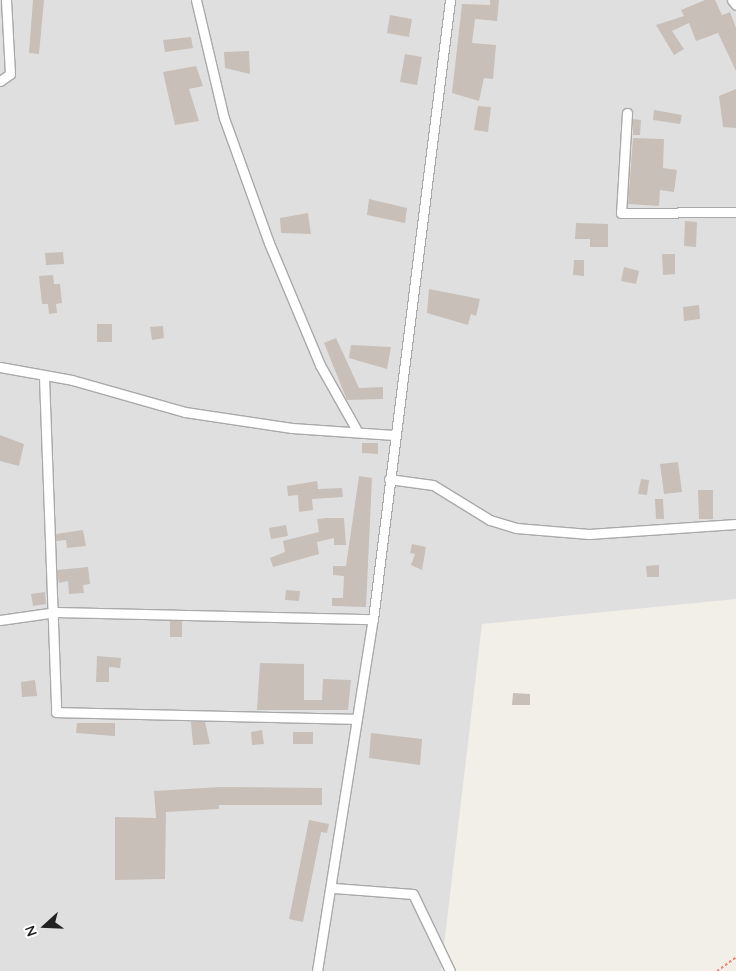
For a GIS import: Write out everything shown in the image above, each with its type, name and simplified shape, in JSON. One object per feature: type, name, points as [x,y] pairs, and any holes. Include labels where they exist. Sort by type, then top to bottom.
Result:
[{"type":"street","points":[[0,80],[10,74],[6,0]]},
{"type":"street","points":[[196,0],[224,118],[269,243],[320,366],[356,429]]},
{"type":"street","points":[[317,971],[334,888],[356,719],[373,619],[394,435],[420,266],[450,0]]},
{"type":"street","points":[[732,0],[736,5]]},
{"type":"street","points":[[627,113],[621,213],[736,212]]},
{"type":"street","points":[[0,367],[44,376],[185,412],[292,428],[356,429],[394,435]]},
{"type":"street","points":[[44,376],[56,612],[56,712],[356,719]]},
{"type":"street","points":[[389,479],[432,485],[490,520],[516,528],[589,534],[736,524]]},
{"type":"street","points":[[0,620],[56,612],[373,619]]},
{"type":"street","points":[[334,888],[413,894],[450,971]]},
{"type":"path","points":[[717,971],[736,958]]},
{"type":"shaded area","points":[[0,0],[736,0],[736,599],[482,624],[441,971],[0,971]]},
{"type":"building","points":[[33,0],[44,0],[39,54],[29,53]]},
{"type":"building","points":[[490,0],[499,0],[497,21],[475,19],[472,43],[496,45],[493,79],[484,78],[479,101],[452,93],[462,4],[490,5]]},
{"type":"building","points":[[705,0],[715,0],[722,15],[730,12],[736,28],[736,71],[718,33],[696,41],[689,23],[672,31],[684,49],[674,55],[656,25],[684,16],[681,10]]},
{"type":"building","points":[[390,15],[412,19],[409,37],[387,33]]},
{"type":"building","points":[[191,37],[193,48],[165,52],[163,40]]},
{"type":"building","points":[[249,51],[250,74],[225,68],[224,52]]},
{"type":"building","points":[[405,54],[422,57],[417,85],[400,82]]},
{"type":"building","points":[[196,66],[203,86],[189,89],[199,121],[175,125],[163,72]]},
{"type":"building","points":[[736,89],[736,128],[723,127],[719,96]]},
{"type":"building","points":[[478,106],[491,107],[488,132],[474,130]]},
{"type":"building","points":[[654,110],[682,115],[680,124],[653,120]]},
{"type":"building","points":[[633,119],[641,120],[640,135],[633,135]]},
{"type":"building","points":[[633,138],[664,139],[663,168],[677,170],[674,192],[660,190],[659,206],[628,204]]},
{"type":"building","points":[[369,199],[407,208],[405,223],[367,215]]},
{"type":"building","points":[[308,213],[311,234],[281,233],[280,218]]},
{"type":"building","points":[[685,221],[697,222],[696,247],[684,246]]},
{"type":"building","points":[[576,223],[608,224],[608,247],[590,247],[590,239],[575,239]]},
{"type":"building","points":[[63,252],[64,264],[46,265],[45,253]]},
{"type":"building","points":[[662,254],[675,254],[675,274],[663,275]]},
{"type":"building","points":[[574,260],[584,260],[584,276],[573,275]]},
{"type":"building","points":[[624,267],[639,271],[636,284],[621,281]]},
{"type":"building","points":[[53,275],[54,284],[60,284],[62,303],[56,304],[57,313],[49,314],[48,304],[42,304],[39,276]]},
{"type":"building","points":[[429,289],[480,299],[476,316],[471,314],[468,325],[427,313]]},
{"type":"building","points":[[699,305],[700,319],[684,321],[683,307]]},
{"type":"building","points":[[97,324],[112,324],[112,342],[97,342]]},
{"type":"building","points":[[163,326],[164,338],[152,340],[150,327]]},
{"type":"building","points":[[336,338],[359,388],[383,387],[383,399],[347,400],[324,343]]},
{"type":"building","points":[[351,345],[391,347],[387,369],[349,358]]},
{"type":"building","points":[[0,435],[24,444],[19,466],[0,461]]},
{"type":"building","points":[[362,443],[378,443],[378,454],[362,453]]},
{"type":"building","points":[[678,462],[682,492],[664,494],[660,464]]},
{"type":"building","points":[[359,476],[372,478],[366,607],[332,606],[332,598],[343,598],[344,576],[333,575],[333,566],[346,566]]},
{"type":"building","points":[[641,479],[649,480],[647,495],[638,494]]},
{"type":"building","points":[[317,481],[318,489],[342,488],[343,497],[312,499],[313,510],[299,512],[298,495],[288,496],[287,486]]},
{"type":"building","points":[[698,490],[713,490],[713,519],[699,519]]},
{"type":"building","points":[[655,499],[663,499],[664,519],[656,519]]},
{"type":"building","points":[[344,518],[346,545],[334,545],[334,538],[317,542],[319,554],[273,567],[270,558],[285,552],[283,541],[319,532],[317,519]]},
{"type":"building","points":[[286,525],[288,536],[271,539],[269,528]]},
{"type":"building","points":[[83,530],[86,546],[67,548],[66,540],[56,541],[56,534]]},
{"type":"building","points":[[412,544],[426,547],[422,570],[411,565],[415,554],[410,553]]},
{"type":"building","points":[[659,565],[659,577],[647,577],[646,566]]},
{"type":"building","points":[[88,567],[90,584],[83,585],[84,593],[69,594],[68,581],[59,583],[57,570]]},
{"type":"building","points":[[286,590],[300,591],[299,601],[285,600]]},
{"type":"building","points":[[45,592],[46,604],[33,606],[31,594]]},
{"type":"building","points":[[170,621],[182,621],[182,637],[170,637]]},
{"type":"building","points":[[97,656],[121,658],[120,668],[109,667],[109,682],[96,682]]},
{"type":"building","points":[[260,663],[304,664],[304,700],[322,700],[323,679],[351,680],[348,710],[257,710]]},
{"type":"building","points":[[35,680],[37,696],[22,697],[21,682]]},
{"type":"building","points":[[513,693],[530,694],[530,705],[512,705]]},
{"type":"building","points":[[191,722],[205,722],[210,744],[193,745]]},
{"type":"building","points":[[77,723],[115,723],[115,736],[76,733]]},
{"type":"building","points":[[262,730],[264,744],[252,745],[251,732]]},
{"type":"building","points":[[293,732],[313,732],[313,744],[293,744]]},
{"type":"building","points":[[371,733],[422,739],[420,765],[369,758]]},
{"type":"building","points":[[220,787],[322,788],[322,805],[219,805],[219,809],[166,812],[165,879],[115,880],[115,817],[156,818],[154,791]]},
{"type":"building","points":[[309,820],[329,824],[327,833],[321,832],[303,922],[289,919]]}]
